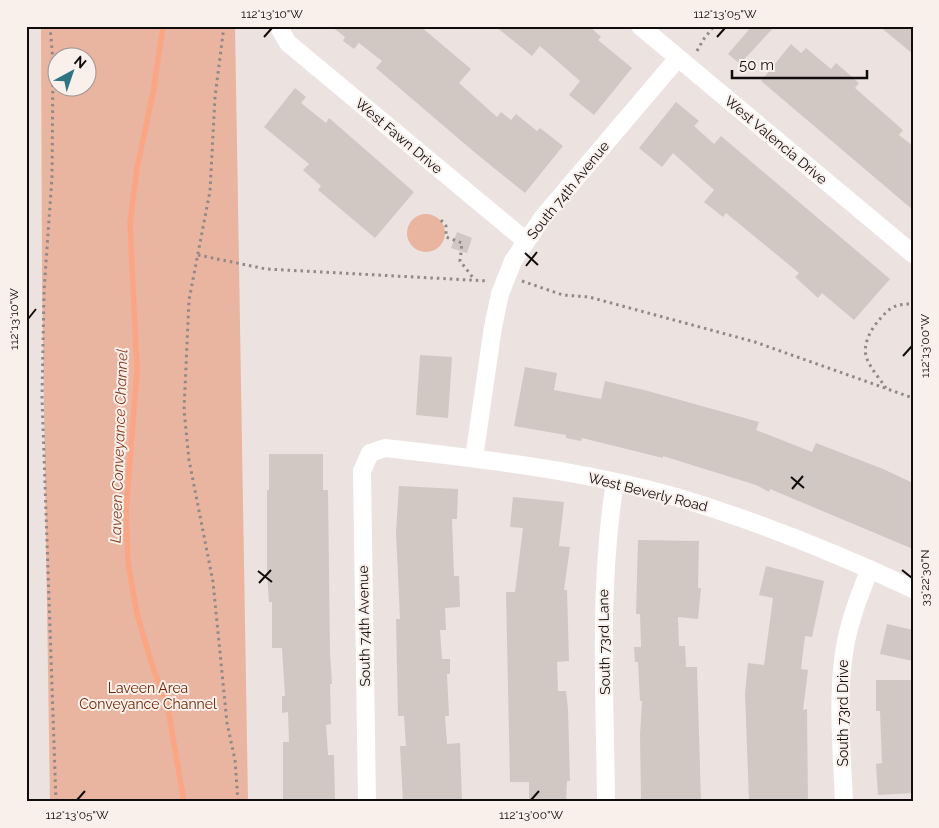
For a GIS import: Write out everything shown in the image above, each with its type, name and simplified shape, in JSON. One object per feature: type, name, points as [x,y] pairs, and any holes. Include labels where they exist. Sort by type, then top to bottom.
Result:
[{"type":"street","name":"West Fawn Drive","points":[[278,26],[288,43],[526,240]]},
{"type":"street","name":"West Valencia Drive","points":[[640,26],[913,254]]},
{"type":"street","name":"South 74th Avenue","points":[[474,458],[493,327],[502,287],[513,261],[526,240],[683,62]]},
{"type":"street","name":"West Beverly Road","points":[[370,453],[385,448],[545,468],[615,482],[675,497],[737,516],[805,541],[913,589]]},
{"type":"street","name":"South 74th Avenue","points":[[367,802],[362,471],[370,453]]},
{"type":"street","name":"South 73rd Lane","points":[[606,802],[604,578],[607,528],[615,482]]},
{"type":"street","name":"South 73rd Drive","points":[[844,802],[841,692],[844,651],[860,594],[870,569]]},
{"type":"path","points":[[50,26],[53,61],[52,157],[44,291],[42,397],[56,802]]},
{"type":"path","points":[[224,26],[215,97],[210,191],[189,300],[184,410],[189,460],[213,582],[227,723],[235,760],[238,802]]},
{"type":"path","points":[[683,62],[714,26]]},
{"type":"path","points":[[441,220],[446,226],[446,237],[462,242],[460,261],[474,279]]},
{"type":"path","points":[[198,255],[266,269],[474,279],[502,287],[524,282],[563,295],[588,297],[727,334],[814,362],[913,398]]},
{"type":"path","points":[[886,388],[867,359],[865,346],[871,330],[891,309],[900,305],[913,304]]},
{"type":"green space","name":"Laveen Area Conveyance Channel","points":[[41,26],[235,26],[248,802],[50,802],[42,274]]},
{"type":"green space","points":[[426,214],[439,220],[445,233],[439,246],[426,252],[413,246],[407,233],[413,220]]},
{"type":"building","points":[[331,26],[420,26],[471,69],[459,83],[497,117],[501,112],[511,120],[516,114],[537,131],[540,128],[563,146],[525,193],[376,68],[382,61],[359,43],[354,49],[343,41],[345,37]]},
{"type":"building","points":[[495,26],[589,26],[601,37],[598,40],[632,68],[594,115],[569,95],[580,81],[540,46],[532,56]]},
{"type":"building","points":[[752,26],[775,26],[740,64],[728,54]]},
{"type":"building","points":[[879,26],[913,26],[913,54]]},
{"type":"building","points":[[791,44],[801,53],[806,48],[831,69],[836,63],[859,83],[855,88],[903,130],[899,135],[913,146],[913,210],[761,81]]},
{"type":"building","points":[[295,88],[306,97],[301,103],[326,123],[329,118],[414,192],[375,238],[318,190],[321,186],[303,170],[309,164],[264,127]]},
{"type":"building","points":[[676,102],[699,121],[694,126],[714,144],[721,136],[890,279],[854,320],[822,293],[818,298],[795,277],[799,273],[726,213],[723,217],[704,202],[714,190],[673,153],[662,167],[639,148]]},
{"type":"building","points":[[457,232],[472,238],[467,253],[451,248]]},
{"type":"building","points":[[420,355],[452,357],[448,418],[416,415]]},
{"type":"building","points":[[525,367],[557,373],[554,390],[601,399],[605,381],[759,422],[756,430],[812,452],[816,443],[883,469],[913,483],[913,549],[770,489],[769,492],[756,485],[663,456],[663,458],[582,438],[581,441],[566,438],[566,435],[514,426]]},
{"type":"building","points":[[269,454],[323,454],[323,490],[328,490],[332,684],[330,684],[331,724],[326,725],[328,755],[334,755],[335,802],[283,802],[283,742],[289,742],[288,712],[282,713],[282,696],[285,696],[282,648],[272,648],[272,602],[269,602],[267,573]]},
{"type":"building","points":[[399,486],[458,489],[457,519],[452,519],[454,576],[459,576],[460,607],[445,608],[446,630],[440,630],[442,659],[450,659],[450,674],[447,674],[449,716],[445,716],[447,744],[460,743],[462,802],[403,802],[400,746],[406,746],[404,716],[398,716],[396,619],[400,619],[396,532]]},
{"type":"building","points":[[513,497],[564,502],[559,546],[570,547],[564,590],[567,590],[569,661],[557,662],[558,691],[566,691],[568,709],[570,781],[567,781],[566,802],[529,802],[529,782],[510,782],[506,592],[515,592],[523,528],[510,527]]},
{"type":"building","points":[[638,540],[699,541],[698,588],[701,588],[698,619],[678,617],[679,646],[685,646],[686,667],[697,667],[701,802],[641,802],[640,735],[642,701],[640,701],[638,662],[635,662],[634,647],[641,647],[640,614],[636,614]]},
{"type":"building","points":[[766,566],[824,581],[812,637],[805,636],[801,669],[808,670],[803,710],[807,709],[808,802],[749,802],[745,693],[748,663],[764,665],[773,598],[759,595]]},
{"type":"building","points":[[887,624],[913,630],[913,661],[880,654]]},
{"type":"building","points":[[876,680],[913,680],[913,793],[878,795],[876,764],[882,763],[880,711],[876,711]]},
{"type":"waterway","name":"Laveen Conveyance Channel","points":[[163,26],[153,93],[137,168],[130,223],[137,371],[126,511],[128,562],[137,614],[153,668],[167,703],[184,802]]}]
